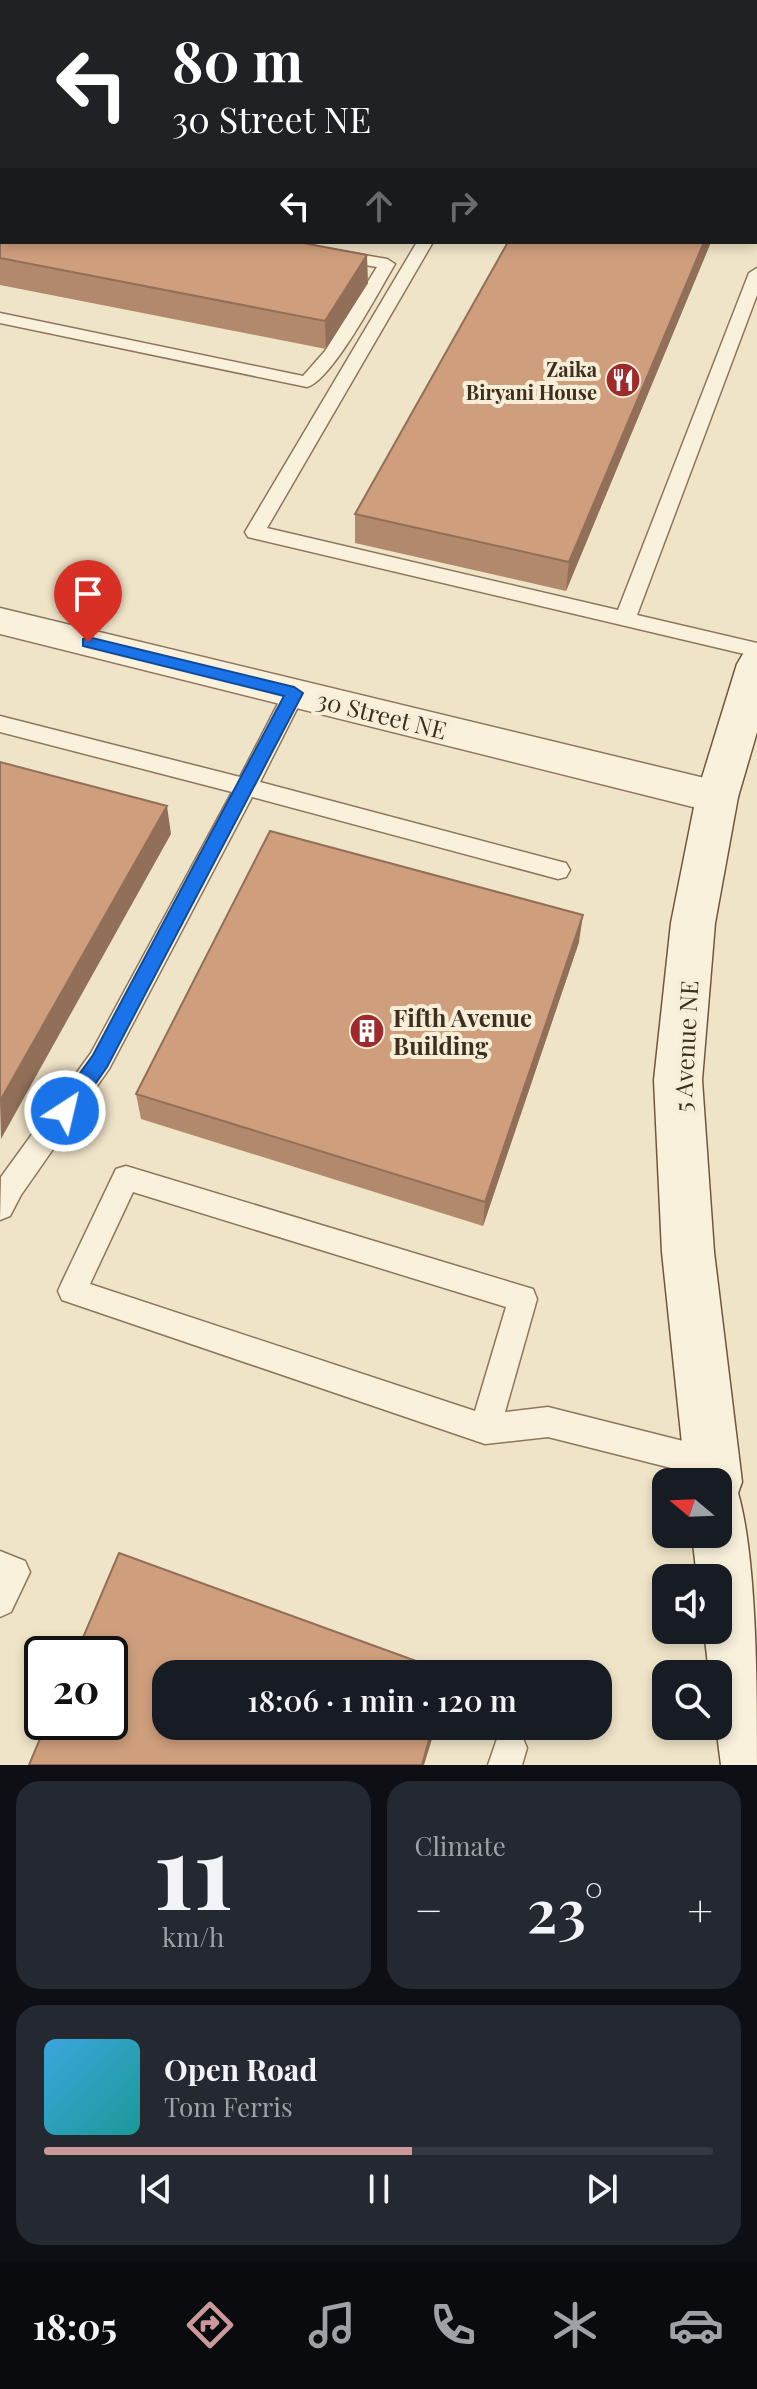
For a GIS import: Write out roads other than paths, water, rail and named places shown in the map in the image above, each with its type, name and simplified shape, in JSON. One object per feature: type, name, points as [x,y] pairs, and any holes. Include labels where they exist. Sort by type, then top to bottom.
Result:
[{"type":"street","name":"30 Street NE","points":[[0,621],[717,797]]},
{"type":"street","name":"5 Avenue NE","points":[[712,1468],[688,1252],[678,1080],[693,923],[717,797],[757,664]]},
{"type":"street","name":"5 Avenue NE","points":[[727,1548],[746,1636],[752,1765]]},
{"type":"lane","points":[[424,244],[255,532],[757,650]]},
{"type":"lane","points":[[0,318],[307,382],[332,354],[387,264],[311,250]]},
{"type":"lane","points":[[625,618],[757,273]]},
{"type":"lane","points":[[0,1207],[11,1186],[100,1061],[294,693]]},
{"type":"lane","points":[[0,724],[558,870]]},
{"type":"lane","points":[[485,1429],[523,1299],[126,1178],[72,1291],[485,1429],[548,1422],[667,1468]]},
{"type":"lane","points":[[0,1567],[14,1572],[0,1601]]},
{"type":"place","name":"Zaika Biryani House","points":[[623,380]]},
{"type":"place","name":"Fifth Avenue Building","points":[[367,1031]]}]
